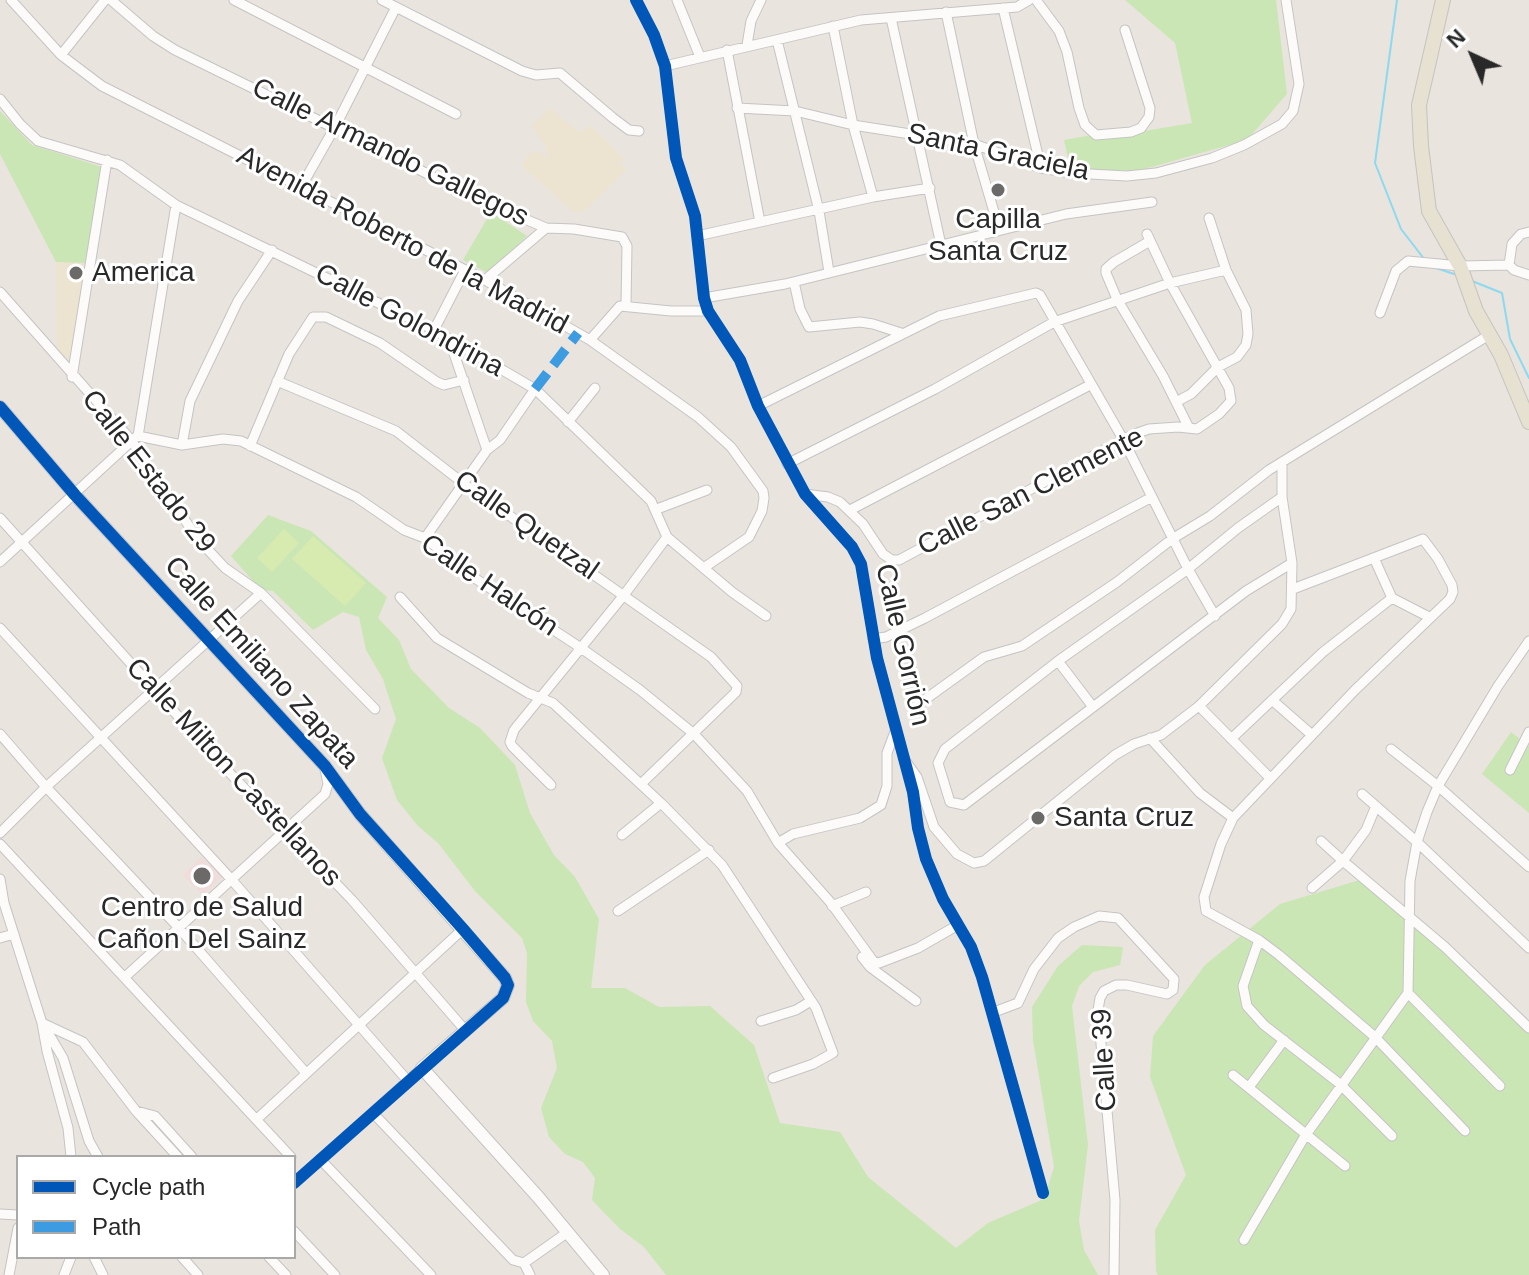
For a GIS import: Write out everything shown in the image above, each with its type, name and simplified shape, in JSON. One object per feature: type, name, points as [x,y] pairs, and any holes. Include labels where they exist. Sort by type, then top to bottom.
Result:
[{"type":"main road","points":[[1443,0],[1420,92],[1421,146],[1429,211],[1460,266],[1476,311],[1501,355],[1529,422]]},
{"type":"street","name":"Avenida Roberto de la Madrid","points":[[11,0],[61,55],[102,86],[485,280],[590,340],[723,438],[763,491],[762,511],[749,537],[705,567]]},
{"type":"street","points":[[61,55],[105,0]]},
{"type":"street","name":"Calle Armando Gallegos","points":[[111,0],[163,43],[485,202],[546,228],[622,237],[627,246],[626,305]]},
{"type":"street","points":[[234,0],[254,4],[456,114]]},
{"type":"street","points":[[382,0],[522,71],[536,75],[560,73],[622,124],[639,131]]},
{"type":"street","name":"Calle Gorrión","points":[[634,0],[654,35],[665,66],[676,158],[691,200],[708,311],[740,360],[758,406],[805,494],[852,547],[861,564],[873,639],[905,761],[926,859],[971,947],[994,1012],[1043,1193]]},
{"type":"street","points":[[677,0],[700,57]]},
{"type":"street","points":[[683,10],[690,0]]},
{"type":"street","points":[[747,45],[751,21],[761,0]]},
{"type":"street","points":[[665,66],[861,20],[1017,7],[1029,0]]},
{"type":"street","points":[[1036,0],[1059,31],[1067,52],[1079,108],[1089,130],[1096,135],[1131,132],[1141,128],[1149,117],[1150,108],[1125,30]]},
{"type":"street","name":"Santa Graciela","points":[[737,108],[795,111],[853,125],[974,144],[1041,168],[1071,173],[1127,176],[1179,169],[1262,136],[1282,124],[1293,111],[1299,84],[1286,0]]},
{"type":"street","points":[[301,187],[396,7]]},
{"type":"street","points":[[1003,8],[1041,168]]},
{"type":"street","points":[[946,12],[974,144],[999,229]]},
{"type":"street","points":[[891,18],[941,245]]},
{"type":"street","points":[[833,26],[853,125],[873,197]]},
{"type":"street","points":[[777,40],[819,211],[829,272]]},
{"type":"street","points":[[727,50],[760,222]]},
{"type":"street","name":"Calle Golondrina","points":[[0,99],[38,141],[107,160],[137,176],[176,205],[434,330],[535,389],[651,501],[667,537]]},
{"type":"street","points":[[72,377],[107,160]]},
{"type":"street","points":[[697,236],[873,197],[930,188]]},
{"type":"street","points":[[704,298],[794,282],[1066,214],[1152,202]]},
{"type":"street","points":[[0,562],[134,438],[176,205]]},
{"type":"street","points":[[1176,402],[1191,394],[1218,367],[1242,351],[1248,334],[1246,310],[1226,270],[1209,218]]},
{"type":"street","points":[[485,280],[546,228]]},
{"type":"street","points":[[1509,265],[1512,244],[1521,234],[1529,232]]},
{"type":"street","name":"Calle San Clemente","points":[[850,510],[883,554],[892,560],[899,560],[1123,439],[1149,429],[1202,427],[1231,401],[1229,388],[1148,238],[1106,269],[1117,299]]},
{"type":"street","points":[[182,445],[190,401],[238,301],[272,250]]},
{"type":"street","points":[[1380,313],[1396,271],[1408,261],[1460,266],[1509,265],[1529,275]]},
{"type":"street","points":[[434,330],[465,270]]},
{"type":"street","points":[[787,464],[935,389],[1054,322],[1117,299],[1226,270]]},
{"type":"street","points":[[794,282],[800,309],[809,327],[860,322],[901,333]]},
{"type":"street","name":"Calle Estado 29","points":[[0,292],[72,377],[134,438],[197,538],[225,568],[261,593],[375,709]]},
{"type":"street","points":[[758,406],[939,316],[1032,293],[1040,295],[1123,439],[1172,539],[1215,616]]},
{"type":"street","points":[[1117,299],[1189,428]]},
{"type":"street","points":[[590,340],[617,308],[626,305],[671,311],[708,311]]},
{"type":"street","points":[[250,446],[289,354],[313,317],[326,317],[380,343],[444,385],[464,380]]},
{"type":"street","points":[[916,706],[984,657],[1022,646],[1117,582],[1172,539],[1210,516],[1282,462],[1489,335]]},
{"type":"street","points":[[449,339],[487,450]]},
{"type":"street","name":"Calle Quetzal","points":[[277,381],[396,431],[463,483],[711,657],[737,686],[737,690],[694,734]]},
{"type":"street","points":[[805,494],[828,497],[850,510],[1090,385]]},
{"type":"street","points":[[568,422],[595,388]]},
{"type":"street","points":[[425,538],[535,389]]},
{"type":"street","name":"Calle Emiliano Zapata","points":[[0,407],[75,495],[325,766],[360,814],[505,978],[508,985],[503,998],[465,1030]]},
{"type":"street","name":"Calle Halcón","points":[[134,438],[182,445],[234,439],[250,446],[356,497],[404,530],[425,538],[473,577],[581,648],[658,703],[694,734],[747,791],[778,843],[832,906],[873,961],[879,963],[918,948],[958,925]]},
{"type":"street","points":[[905,761],[917,777],[934,827],[957,854],[974,863],[984,861],[1115,755],[1161,735],[1199,706],[1282,624],[1291,609],[1292,563],[1282,497],[1282,462]]},
{"type":"street","points":[[657,509],[707,490]]},
{"type":"street","points":[[873,639],[886,637],[925,618],[1152,497]]},
{"type":"street","points":[[1282,497],[1188,569],[1058,661],[945,749],[938,763],[950,802],[964,805],[1246,591],[1292,563]]},
{"type":"street","name":"Calle Milton Castellanos","points":[[0,518],[285,832],[352,900],[465,1030]]},
{"type":"street","points":[[551,785],[510,742],[514,730],[667,537],[732,592],[766,616]]},
{"type":"street","points":[[1293,589],[1418,539],[1427,541],[1453,592],[1450,599],[1233,818],[1204,897],[1206,911],[1259,940],[1375,1037],[1465,1131]]},
{"type":"street","points":[[1374,558],[1392,598],[1429,617]]},
{"type":"street","points":[[0,833],[46,787],[261,593]]},
{"type":"street","points":[[400,597],[437,638],[528,693],[553,703],[661,803],[709,850],[731,877],[811,1001],[833,1053],[813,1064],[773,1078]]},
{"type":"street","points":[[1231,739],[1323,652],[1392,598]]},
{"type":"street","points":[[0,628],[231,879],[408,1081]]},
{"type":"street","points":[[1244,1240],[1305,1136],[1408,993],[1410,881],[1417,842],[1438,786],[1529,641]]},
{"type":"street","points":[[1058,661],[1093,707]]},
{"type":"street","points":[[1272,700],[1312,735]]},
{"type":"street","points":[[1199,706],[1270,778]]},
{"type":"street","points":[[778,843],[793,834],[860,818],[881,805],[887,786],[887,753],[896,729]]},
{"type":"street","points":[[1510,770],[1529,732]]},
{"type":"street","points":[[0,734],[179,928],[306,1073]]},
{"type":"street","points":[[641,784],[694,734]]},
{"type":"street","points":[[1150,738],[1200,793],[1233,818]]},
{"type":"street","points":[[1391,749],[1438,786],[1529,867]]},
{"type":"street","points":[[125,977],[328,789],[325,766]]},
{"type":"street","points":[[1362,794],[1529,948]]},
{"type":"street","points":[[622,835],[661,803]]},
{"type":"street","points":[[1312,888],[1343,861],[1366,830],[1376,806]]},
{"type":"street","points":[[1321,841],[1445,947],[1529,1028]]},
{"type":"street","points":[[0,844],[288,1155]]},
{"type":"street","points":[[618,911],[709,850]]},
{"type":"street","points":[[0,879],[42,1023],[68,1128],[71,1155]]},
{"type":"street","points":[[832,906],[866,892]]},
{"type":"street","name":"Calle 39","points":[[994,1012],[1018,1003],[1034,969],[1058,938],[1099,916],[1118,918],[1174,979],[1173,990],[1167,994],[1116,985],[1104,991],[1100,998],[1098,1010],[1115,1200],[1114,1275]]},
{"type":"street","points":[[257,1119],[463,929]]},
{"type":"street","points":[[0,938],[14,934]]},
{"type":"street","points":[[1259,940],[1243,986],[1247,1006],[1340,1084],[1392,1136]]},
{"type":"street","points":[[858,942],[860,954],[870,967],[916,1001]]},
{"type":"street","points":[[1408,993],[1500,1086]]},
{"type":"street","points":[[761,1021],[796,1010],[811,1001]]},
{"type":"street","points":[[42,1023],[83,1042],[136,1111],[176,1155]]},
{"type":"street","points":[[42,1023],[63,1058],[89,1141],[97,1155]]},
{"type":"street","points":[[296,1181],[465,1030]]},
{"type":"street","points":[[1249,1087],[1284,1040]]},
{"type":"street","points":[[422,1068],[603,1275]]},
{"type":"street","points":[[1233,1075],[1345,1166]]},
{"type":"street","points":[[136,1111],[155,1116],[190,1155]]},
{"type":"street","points":[[373,1113],[513,1260],[524,1263],[530,1275]]},
{"type":"street","points":[[320,1159],[431,1275]]},
{"type":"street","points":[[296,1163],[305,1173]]},
{"type":"street","points":[[524,1263],[568,1232]]},
{"type":"street","points":[[296,1233],[335,1275]]},
{"type":"street","points":[[9,1275],[16,1238]]},
{"type":"street","points":[[184,1259],[198,1275]]},
{"type":"street","points":[[271,1259],[286,1275]]},
{"type":"shaded area","points":[[550,108],[580,133],[591,125],[624,158],[620,164],[627,169],[586,210],[574,213],[521,165],[530,153],[539,151],[548,158],[546,145],[531,126]]},
{"type":"shaded area","points":[[56,262],[85,263],[72,378],[57,354]]},
{"type":"shaded area","name":"Centro de Salud Cañon Del Sainz","points":[[202,857],[222,877],[203,895],[183,875]]},
{"type":"green space","points":[[1125,0],[1276,0],[1287,94],[1247,140],[1141,170],[1071,171],[1064,140],[1092,135],[1103,138],[1192,123],[1175,43]]},
{"type":"green space","points":[[0,111],[32,145],[102,167],[85,263],[56,262],[0,154]]},
{"type":"green space","points":[[491,212],[527,236],[488,273],[463,260]]},
{"type":"green space","points":[[268,515],[311,531],[387,597],[378,618],[399,640],[411,669],[449,708],[480,728],[515,765],[530,813],[554,855],[575,877],[599,919],[591,988],[625,988],[659,1007],[710,1006],[754,1045],[780,1123],[840,1132],[868,1177],[956,1248],[988,1223],[1044,1199],[1054,1167],[1033,1040],[1032,1007],[1058,966],[1082,945],[1123,947],[1120,965],[1093,972],[1079,986],[1072,1006],[1088,1145],[1079,1221],[1084,1250],[1098,1275],[666,1275],[644,1247],[620,1229],[592,1200],[595,1178],[583,1162],[565,1154],[549,1137],[541,1108],[557,1068],[552,1041],[533,1021],[526,1002],[527,953],[522,938],[475,891],[438,843],[418,826],[397,800],[382,758],[396,719],[383,679],[366,650],[359,617],[343,612],[313,630],[273,591],[261,590],[231,556]]},
{"type":"green space","points":[[284,529],[299,543],[272,572],[257,558]]},
{"type":"green space","points":[[313,536],[366,583],[345,606],[292,559]]},
{"type":"green space","points":[[1511,732],[1529,746],[1529,813],[1482,774]]},
{"type":"green space","points":[[1363,879],[1389,896],[1529,1021],[1529,1275],[1158,1275],[1155,1230],[1186,1175],[1150,1077],[1153,1036],[1205,965],[1280,904]]},
{"type":"waterway","points":[[1397,0],[1375,163],[1401,229],[1425,260]]},
{"type":"waterway","points":[[1436,268],[1454,274]]},
{"type":"waterway","points":[[1472,281],[1502,293],[1510,339],[1529,378]]},
{"type":"marked path","points":[[535,389],[578,333]]},
{"type":"cycle path","points":[[636,0],[665,66],[676,158],[695,216],[708,311],[740,360],[758,406],[805,494],[852,547],[861,564],[877,658],[913,792],[926,859],[943,899],[971,947],[982,977],[1043,1193]]},
{"type":"cycle path","points":[[0,407],[75,495],[325,766],[360,814],[463,929],[508,985],[503,998],[296,1181]]},
{"type":"place","name":"Capilla Santa Cruz","points":[[998,190]]},
{"type":"place","name":"America","points":[[76,273]]},
{"type":"place","name":"Santa Cruz","points":[[1038,818]]},
{"type":"place","name":"Centro de Salud Cañon Del Sainz","points":[[202,876]]}]
